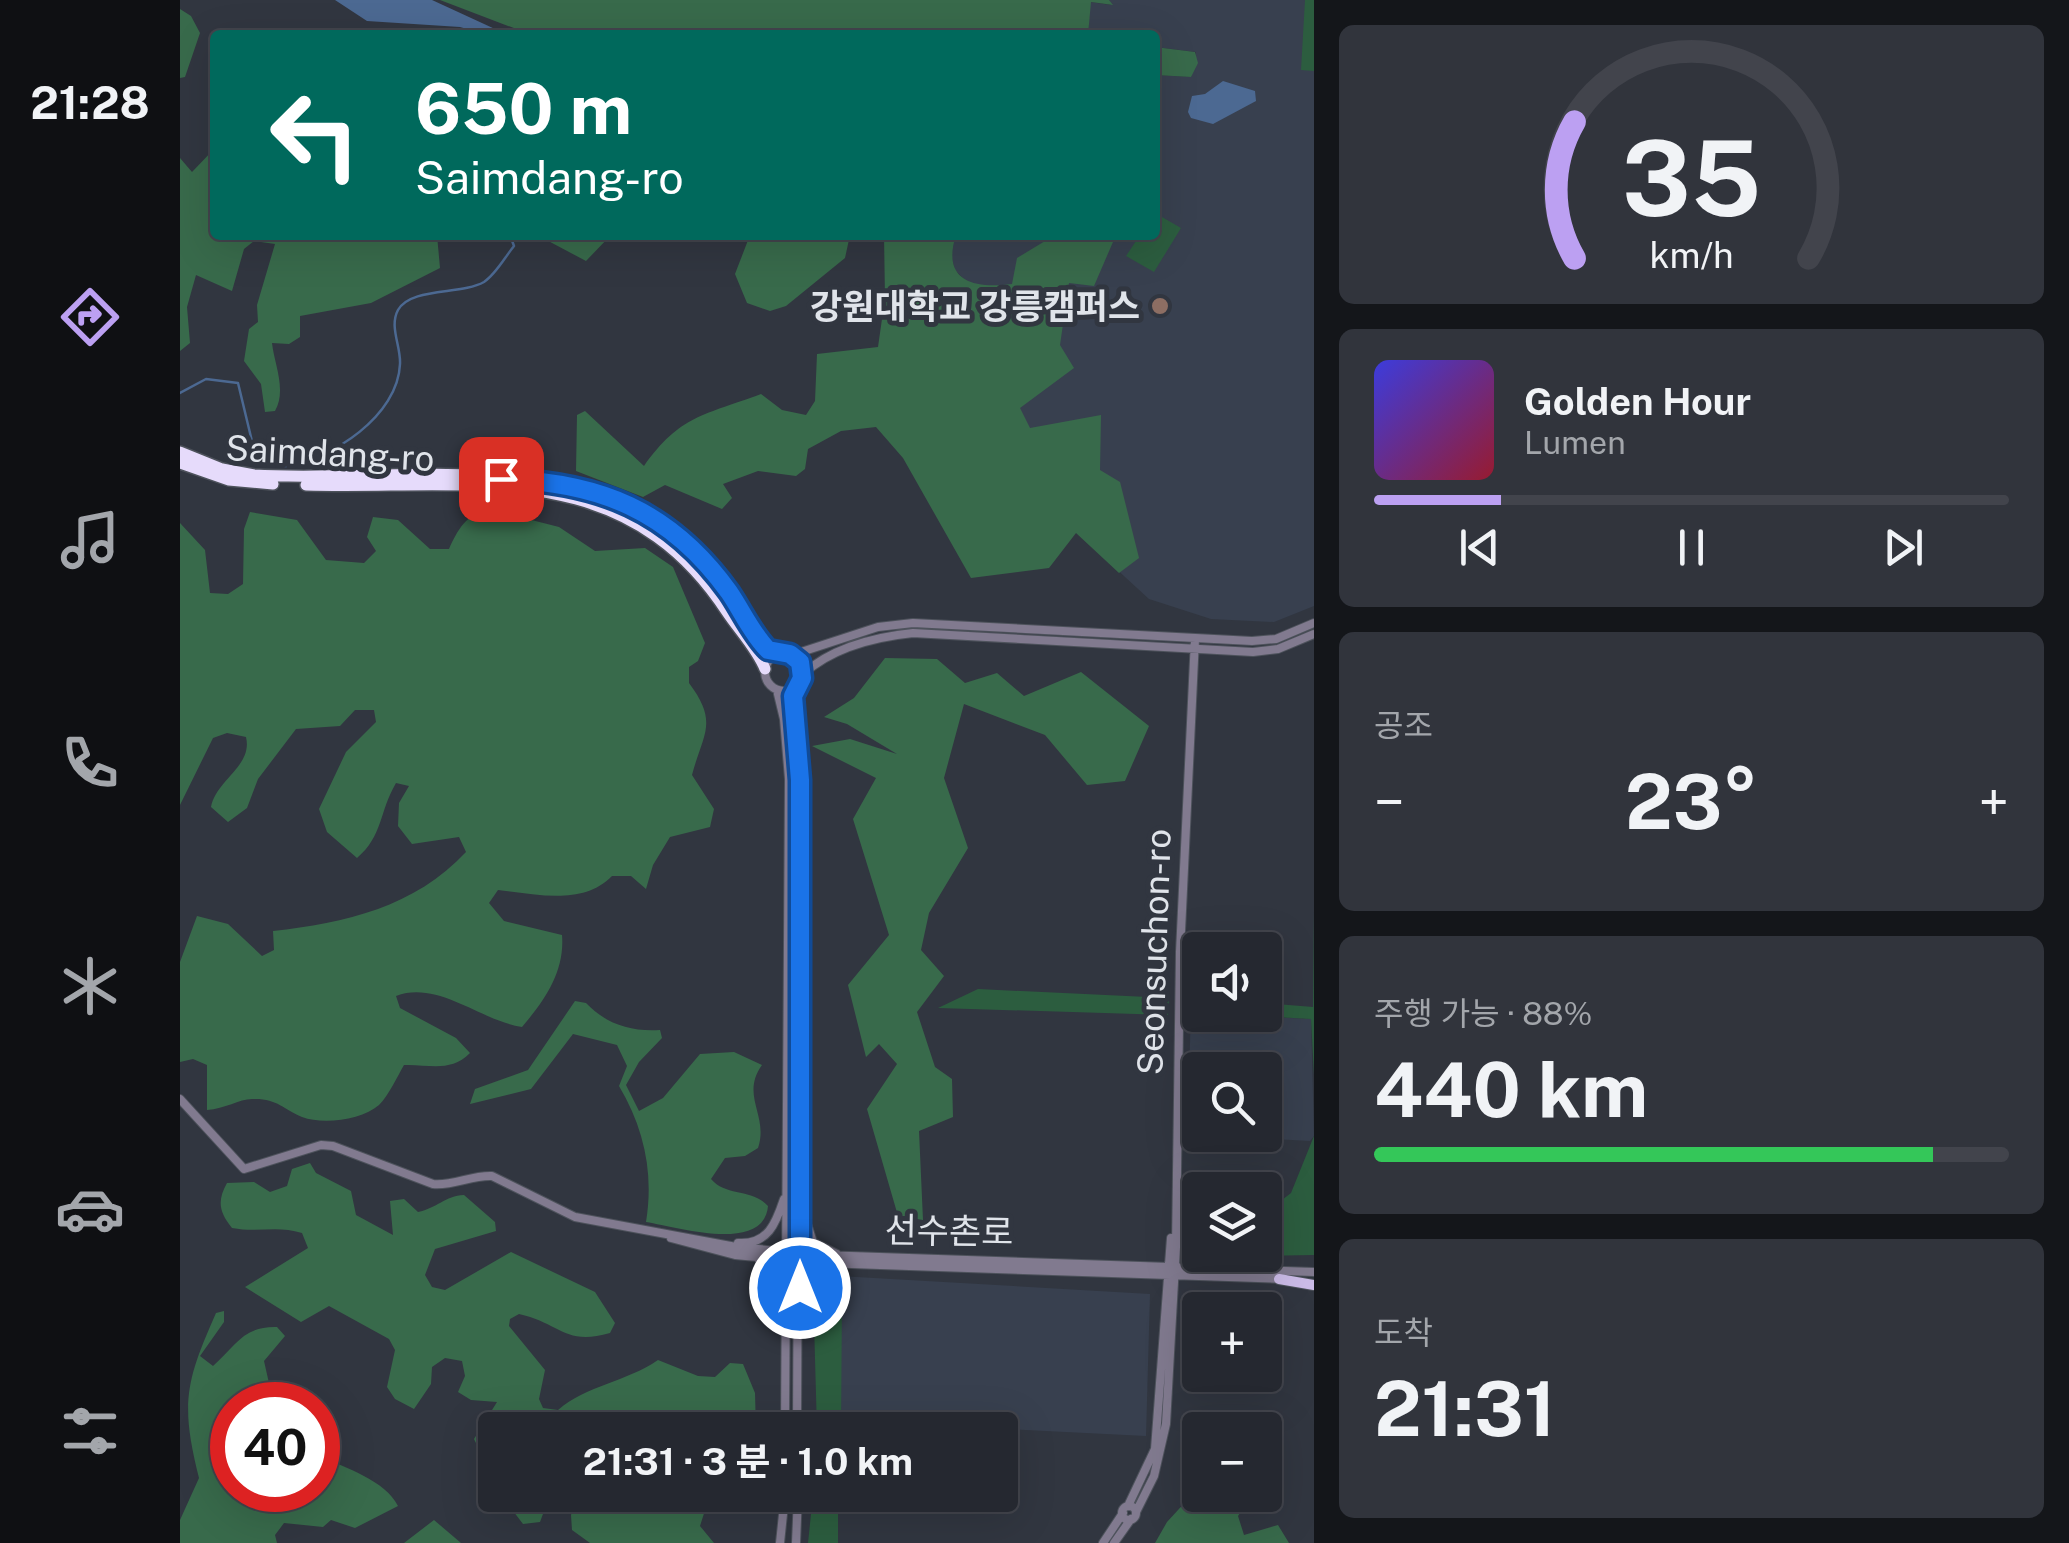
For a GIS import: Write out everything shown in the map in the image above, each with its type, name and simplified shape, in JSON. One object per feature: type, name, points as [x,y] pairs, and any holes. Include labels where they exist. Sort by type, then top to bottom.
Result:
[{"type":"highway","name":"Saimdang-ro","points":[[180,452],[222,469],[254,475],[531,480],[604,492],[646,513],[700,558],[728,591],[762,645],[775,654]]},
{"type":"highway","name":"Saimdang-ro","points":[[180,463],[246,482],[522,489],[595,502],[637,523],[691,567],[764,669]]},
{"type":"main road","points":[[1279,1279],[1314,1282]]},
{"type":"street","points":[[785,1412],[789,779],[784,719],[777,690],[768,683],[764,669],[775,654],[792,654],[878,627],[913,623],[1195,645],[1276,638],[1314,623]]},
{"type":"street","points":[[797,1412],[800,780],[795,688],[803,674],[826,657],[866,641],[912,634],[1278,649],[1314,634]]},
{"type":"street","name":"Seonsuchon-ro","points":[[1171,1270],[1180,952],[1195,645]]},
{"type":"street","points":[[792,654],[803,674]]},
{"type":"street","points":[[777,690],[795,688]]},
{"type":"street","points":[[180,1100],[244,1169],[321,1145],[334,1146],[433,1184],[450,1185],[477,1176],[492,1176],[574,1217],[785,1256]]},
{"type":"street","points":[[717,1243],[746,1244],[772,1231],[786,1190]]},
{"type":"street","points":[[800,1190],[807,1232],[814,1242],[846,1256]]},
{"type":"street","points":[[662,1234],[764,1262],[774,1271],[784,1317]]},
{"type":"street","points":[[735,1254],[785,1256]]},
{"type":"street","name":"선수촌로","points":[[785,1256],[855,1265],[1053,1266]]},
{"type":"street","name":"선수촌로","points":[[800,1257],[1053,1266]]},
{"type":"street","points":[[799,1316],[804,1288],[815,1271],[855,1265]]},
{"type":"street","points":[[1053,1266],[1314,1272]]},
{"type":"street","points":[[1171,1270],[1279,1279]]},
{"type":"street","points":[[1114,1543],[1154,1476],[1162,1424],[1171,1270]]},
{"type":"street","points":[[780,1543],[783,1512]]},
{"type":"street","points":[[796,1543],[797,1512]]},
{"type":"street","points":[[1102,1543],[1129,1513]]},
{"type":"shaded area","name":"강원대학교 강릉캠퍼스","points":[[1109,0],[1314,0],[1314,606],[1274,622],[1211,619],[1149,599],[1076,532],[1037,489],[992,287],[969,284],[955,270],[950,252],[954,240],[1160,240],[1160,75],[1191,77],[1196,52],[1160,48],[1160,30],[1088,30],[1090,2],[1111,5]]},
{"type":"shaded area","points":[[1282,1018],[1311,1019],[1314,1136],[1310,1141],[1282,1139],[1282,1052],[1190,1052],[1190,1032],[1282,1032]]},
{"type":"shaded area","points":[[839,1276],[1150,1294],[1146,1436],[1018,1430],[1018,1412],[841,1412]]},
{"type":"green space","points":[[440,0],[1109,0],[1113,5],[1091,2],[1088,30],[519,30]]},
{"type":"green space","points":[[1305,0],[1314,0],[1314,71],[1301,70]]},
{"type":"green space","points":[[180,9],[191,16],[200,33],[185,77],[180,78]]},
{"type":"green space","points":[[1160,48],[1195,52],[1198,63],[1191,77],[1160,75]]},
{"type":"green space","points":[[210,153],[210,240],[437,240],[440,268],[371,303],[300,316],[300,337],[289,344],[272,343],[280,394],[275,411],[265,412],[261,384],[244,361],[249,329],[258,322],[257,305],[275,244],[254,241],[244,249],[232,291],[196,275],[187,307],[190,343],[180,351],[180,158],[192,172]]},
{"type":"green space","points":[[1160,216],[1181,228],[1154,272],[1126,256],[1137,240],[1160,240]]},
{"type":"green space","points":[[546,240],[606,240],[586,261]]},
{"type":"green space","points":[[748,240],[849,240],[845,258],[786,306],[770,311],[747,303],[735,274]]},
{"type":"green space","points":[[884,240],[955,240],[953,263],[957,272],[974,283],[998,285],[1012,284],[1017,258],[1047,240],[1114,240],[1094,286],[1069,283],[1060,345],[1074,368],[1020,408],[1030,428],[1101,415],[1100,470],[1120,482],[1139,558],[1119,573],[1076,533],[1049,568],[971,578],[903,458],[876,427],[841,431],[808,449],[805,469],[796,476],[758,471],[723,484],[732,498],[722,509],[665,485],[643,497],[576,471],[577,415],[585,411],[644,466],[682,426],[761,394],[782,410],[806,415],[815,401],[817,354],[878,347],[885,298]]},
{"type":"green space","points":[[488,509],[559,527],[595,551],[645,548],[673,567],[705,643],[698,661],[689,667],[689,683],[706,719],[692,775],[714,809],[710,827],[670,837],[653,865],[646,889],[631,876],[612,876],[573,895],[498,890],[489,903],[504,921],[562,935],[557,973],[522,1027],[428,993],[396,996],[400,1008],[456,1038],[470,1053],[447,1065],[404,1065],[379,1105],[353,1117],[311,1119],[261,1099],[207,1110],[207,1065],[193,1059],[180,1062],[180,962],[197,916],[228,924],[262,956],[274,950],[273,931],[352,917],[402,899],[446,871],[466,852],[459,837],[412,844],[398,826],[399,803],[409,786],[396,783],[372,841],[357,858],[327,832],[319,809],[346,752],[376,722],[374,710],[355,710],[340,726],[296,729],[258,779],[247,808],[228,822],[211,807],[244,756],[246,737],[227,733],[213,738],[180,805],[180,523],[205,550],[210,593],[228,594],[243,584],[244,529],[250,512],[297,520],[326,560],[364,563],[376,551],[367,537],[373,517],[398,520],[430,549],[449,549],[464,524]]},
{"type":"green space","points":[[885,658],[937,659],[965,683],[997,673],[1024,696],[1081,672],[1149,726],[1125,781],[1087,785],[1045,735],[964,704],[944,778],[968,848],[929,913],[921,950],[944,976],[917,1012],[935,1067],[952,1079],[953,1117],[919,1131],[923,1220],[898,1216],[867,1109],[897,1064],[879,1044],[866,1057],[848,985],[889,935],[853,819],[876,778],[812,746],[850,739],[897,754],[847,724],[824,717],[854,698]]},
{"type":"green space","points":[[1314,912],[1314,1075],[1311,1019],[1282,1017],[1282,1004],[1313,1007]]},
{"type":"green space","points":[[978,989],[1169,998],[1168,1015],[938,1008]]},
{"type":"green space","points":[[575,1001],[586,1003],[620,1025],[660,1030],[662,1038],[639,1062],[626,1085],[639,1111],[663,1098],[700,1054],[734,1052],[762,1065],[754,1086],[760,1125],[758,1148],[745,1156],[725,1158],[711,1179],[724,1188],[762,1200],[768,1206],[763,1221],[752,1229],[717,1234],[646,1222],[648,1169],[641,1135],[619,1086],[627,1066],[617,1045],[573,1034],[531,1089],[470,1104],[475,1089],[528,1070]]},
{"type":"green space","points":[[1314,1136],[1314,1255],[1282,1256],[1282,1200],[1291,1193]]},
{"type":"green space","points":[[310,1163],[316,1173],[351,1191],[356,1215],[393,1235],[390,1201],[404,1199],[418,1212],[464,1195],[495,1222],[496,1231],[435,1249],[425,1275],[432,1287],[445,1290],[511,1252],[595,1292],[615,1323],[610,1333],[582,1337],[519,1314],[510,1319],[509,1326],[545,1370],[539,1399],[543,1408],[558,1410],[581,1395],[658,1360],[698,1376],[715,1377],[730,1363],[743,1364],[755,1393],[756,1412],[491,1412],[497,1402],[471,1400],[458,1392],[465,1376],[462,1361],[445,1358],[432,1367],[431,1384],[414,1409],[395,1399],[387,1387],[395,1350],[389,1339],[329,1306],[301,1322],[245,1287],[308,1248],[302,1233],[232,1228],[224,1217],[222,1195],[227,1183],[254,1182],[270,1192],[287,1186],[292,1169]]},
{"type":"green space","points":[[839,1276],[846,1290],[842,1297],[841,1412],[816,1412],[813,1287],[825,1277]]},
{"type":"green space","points":[[224,1311],[224,1322],[200,1356],[213,1366],[256,1330],[277,1327],[285,1336],[264,1361],[269,1382],[210,1382],[210,1512],[340,1512],[340,1465],[375,1482],[398,1506],[355,1528],[331,1520],[323,1527],[284,1523],[275,1535],[277,1543],[180,1543],[180,1520],[199,1478],[189,1430],[189,1393],[198,1357],[216,1313]]},
{"type":"green space","points":[[1182,1506],[1182,1512],[1241,1512],[1238,1516],[1244,1535],[1278,1525],[1289,1543],[1155,1543]]},
{"type":"green space","points":[[514,1512],[544,1512],[540,1522],[523,1524]]},
{"type":"green space","points":[[704,1512],[700,1526],[714,1543],[590,1543],[572,1530],[571,1515]]},
{"type":"green space","points":[[811,1512],[838,1512],[838,1543],[808,1543]]},
{"type":"green space","points":[[434,1520],[461,1543],[404,1543]]},
{"type":"water","points":[[335,0],[432,0],[497,30],[470,30],[367,21]]},
{"type":"water","points":[[1223,81],[1255,91],[1256,101],[1213,124],[1191,118],[1188,112],[1192,96],[1205,94]]},
{"type":"waterway","points":[[180,393],[206,379],[238,383],[256,458],[286,466],[323,454],[360,432],[388,401],[400,364],[395,323],[404,303],[425,294],[484,282],[514,246],[512,240]]},
{"type":"place","name":"강원대학교 강릉캠퍼스","points":[[1160,306]]},
{"type":"route","points":[[501,479],[581,486],[604,492],[646,513],[700,558],[728,591],[762,645],[775,654],[790,654],[800,662],[802,678],[793,696],[800,780],[800,1288]]}]
